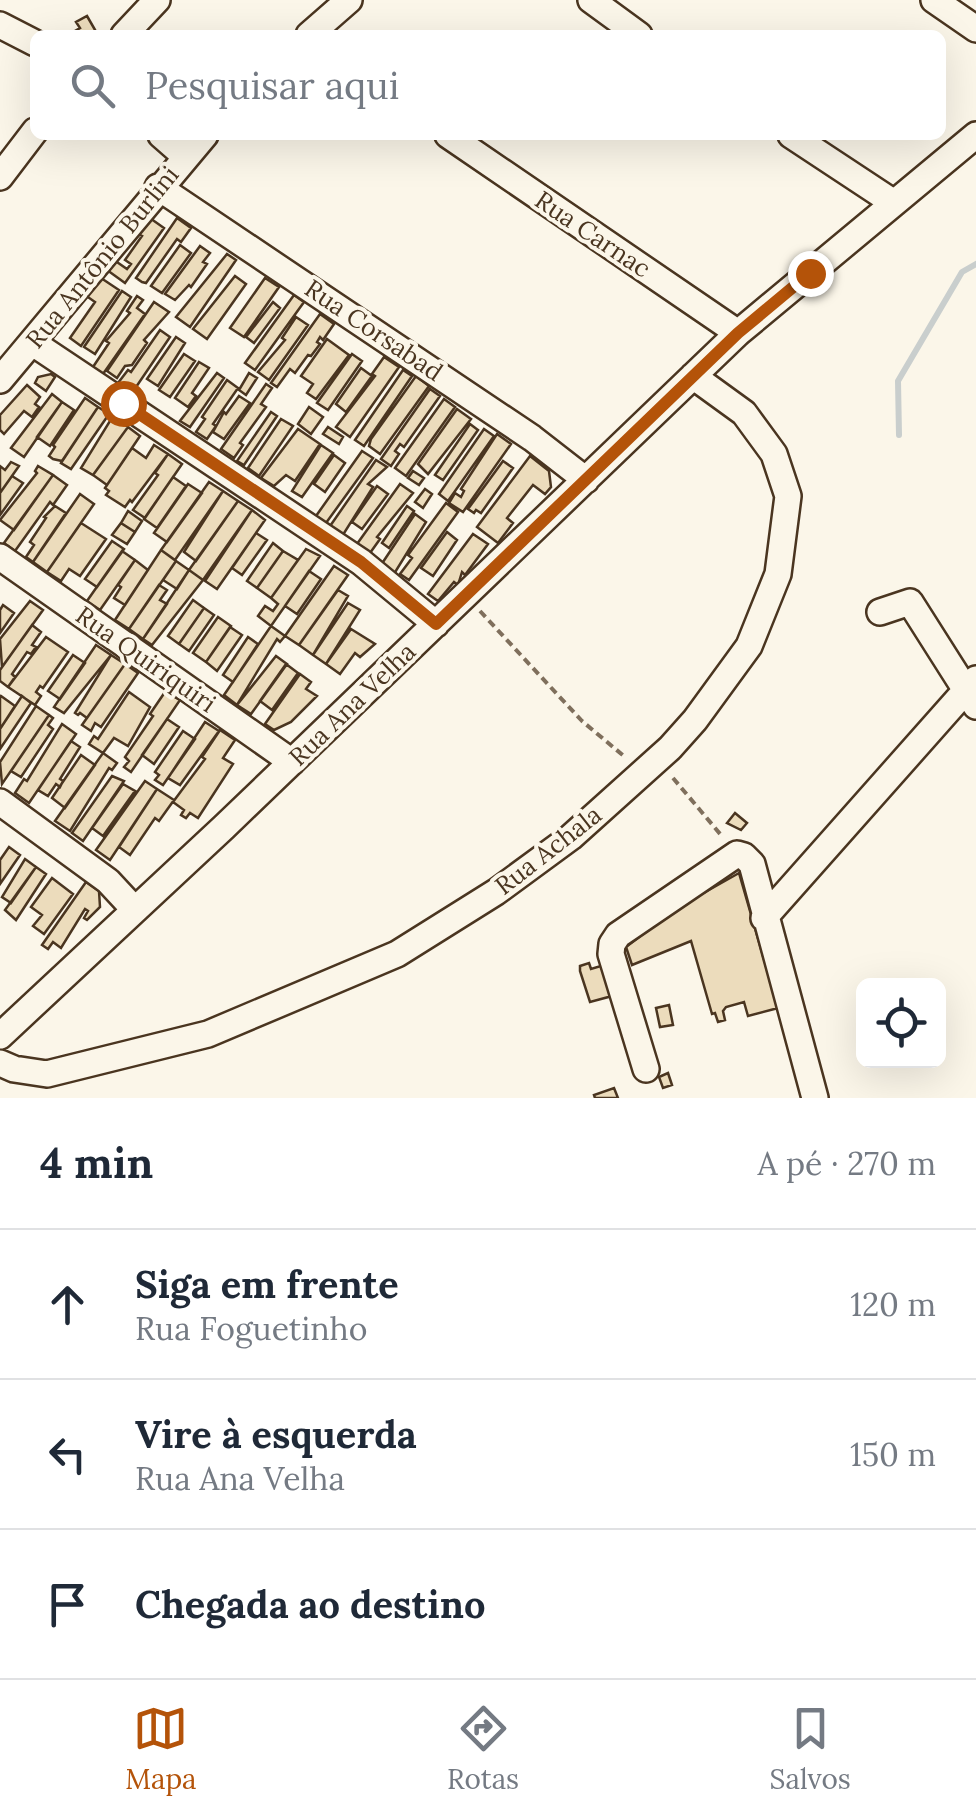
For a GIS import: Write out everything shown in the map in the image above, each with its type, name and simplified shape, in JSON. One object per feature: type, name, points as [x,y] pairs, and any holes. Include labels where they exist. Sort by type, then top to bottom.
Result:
[{"type":"street","points":[[129,30],[157,0]]},
{"type":"street","points":[[315,30],[349,0]]},
{"type":"street","points":[[591,0],[632,30]]},
{"type":"street","points":[[934,0],[976,29]]},
{"type":"street","points":[[0,25],[30,41]]},
{"type":"street","name":"Rua Ana Velha","points":[[0,1036],[292,762],[738,333],[976,135]]},
{"type":"street","points":[[0,177],[30,137]]},
{"type":"street","points":[[167,140],[185,156]]},
{"type":"street","name":"Rua Antônio Burlini","points":[[0,380],[200,140]]},
{"type":"street","name":"Rua Carnac","points":[[455,140],[738,333]]},
{"type":"street","points":[[799,140],[894,203]]},
{"type":"street","name":"Rua Corsabad","points":[[158,187],[532,438],[586,480]]},
{"type":"street","points":[[33,343],[361,562],[436,624]]},
{"type":"street","name":"Rua Achala","points":[[0,1063],[47,1074],[208,1034],[397,954],[496,892],[571,837],[670,748],[696,720],[749,646],[778,574],[788,496],[774,454],[744,413],[693,376]]},
{"type":"street","name":"Rua Quiriquiri","points":[[0,557],[292,762]]},
{"type":"street","points":[[764,918],[972,692],[910,602],[880,612]]},
{"type":"street","points":[[0,802],[98,873],[134,909]]},
{"type":"street","points":[[646,1069],[611,954],[612,944],[737,854],[752,864],[815,1098]]},
{"type":"path","points":[[466,596],[582,721],[644,770]]},
{"type":"path","points":[[670,748],[673,781],[737,854]]},
{"type":"building","points":[[87,16],[95,30],[77,30],[80,28],[76,22]]},
{"type":"building","points":[[147,216],[164,228],[125,283],[107,270],[114,260],[127,269],[131,264],[125,260],[142,236],[136,233]]},
{"type":"building","points":[[177,218],[191,228],[181,242],[177,239],[146,283],[142,282],[136,278]]},
{"type":"building","points":[[180,245],[191,253],[162,293],[151,286]]},
{"type":"building","points":[[200,246],[210,253],[203,262],[207,264],[191,287],[175,300],[165,294]]},
{"type":"building","points":[[227,254],[236,260],[190,327],[176,317]]},
{"type":"building","points":[[98,276],[119,290],[81,346],[70,338],[95,302],[85,295]]},
{"type":"building","points":[[235,276],[246,284],[207,339],[193,329]]},
{"type":"building","points":[[265,278],[279,287],[244,337],[230,328]]},
{"type":"building","points":[[122,291],[131,297],[95,354],[84,347]]},
{"type":"building","points":[[294,295],[304,302],[255,370],[245,363]]},
{"type":"building","points":[[137,296],[143,300],[137,308],[145,314],[103,374],[93,367],[109,343],[106,341],[130,313],[127,311]]},
{"type":"building","points":[[154,302],[169,312],[144,340],[147,343],[132,365],[125,366],[117,378],[107,371]]},
{"type":"building","points":[[273,302],[280,308],[254,343],[246,337]]},
{"type":"building","points":[[320,314],[334,324],[323,340],[320,337],[311,356],[295,373],[290,369],[277,387],[271,383]]},
{"type":"building","points":[[296,317],[308,325],[269,380],[258,372],[285,340],[282,338]]},
{"type":"building","points":[[160,330],[170,337],[132,393],[118,383],[128,370],[131,372]]},
{"type":"building","points":[[176,337],[185,343],[158,386],[147,379]]},
{"type":"building","points":[[327,339],[349,355],[316,399],[307,393],[313,384],[301,376]]},
{"type":"building","points":[[184,354],[195,361],[170,397],[159,390]]},
{"type":"building","points":[[352,354],[362,361],[328,410],[317,403]]},
{"type":"building","points":[[384,357],[399,367],[350,437],[336,427],[375,376],[372,374]]},
{"type":"building","points":[[199,362],[209,368],[192,393],[196,396],[188,407],[175,398]]},
{"type":"building","points":[[361,368],[372,376],[346,412],[336,404]]},
{"type":"building","points":[[403,370],[412,376],[364,446],[355,440]]},
{"type":"building","points":[[217,373],[224,378],[190,427],[180,421]]},
{"type":"building","points":[[249,373],[257,378],[246,395],[239,390]]},
{"type":"building","points":[[416,376],[429,386],[380,454],[369,446],[371,439]]},
{"type":"building","points":[[38,377],[55,377],[46,391],[35,383]]},
{"type":"building","points":[[227,380],[238,388],[207,439],[196,432]]},
{"type":"building","points":[[266,384],[272,388],[261,404],[266,407],[234,458],[221,449]]},
{"type":"building","points":[[27,385],[40,397],[35,404],[39,407],[32,417],[24,411],[4,434],[0,430],[0,415]]},
{"type":"building","points":[[430,389],[440,396],[404,447],[400,444],[395,451],[399,454],[391,466],[381,459]]},
{"type":"building","points":[[52,394],[62,402],[24,457],[11,448]]},
{"type":"building","points":[[239,396],[250,403],[224,439],[213,432]]},
{"type":"building","points":[[85,398],[98,407],[62,461],[53,459],[49,456],[53,445]]},
{"type":"building","points":[[444,399],[455,407],[406,476],[395,468]]},
{"type":"building","points":[[62,402],[74,410],[50,446],[37,437]]},
{"type":"building","points":[[98,407],[109,414],[71,469],[61,463]]},
{"type":"building","points":[[309,407],[323,417],[311,434],[298,424]]},
{"type":"building","points":[[457,409],[471,419],[428,474],[418,464]]},
{"type":"building","points":[[271,412],[277,416],[244,465],[237,461]]},
{"type":"building","points":[[113,416],[128,427],[93,475],[81,468]]},
{"type":"building","points":[[281,419],[293,426],[259,476],[248,468]]},
{"type":"building","points":[[470,424],[478,430],[443,480],[435,475]]},
{"type":"building","points":[[128,427],[140,436],[107,485],[93,475]]},
{"type":"building","points":[[328,427],[343,437],[339,444],[323,434]]},
{"type":"building","points":[[298,429],[320,444],[295,481],[286,475],[274,486],[261,478]]},
{"type":"building","points":[[484,429],[494,436],[448,501],[439,494]]},
{"type":"building","points":[[497,434],[511,444],[463,512],[449,503],[455,493],[461,497],[461,489]]},
{"type":"building","points":[[154,445],[168,454],[132,502],[125,507],[106,495],[109,491],[105,488],[132,448],[146,458]]},
{"type":"building","points":[[321,445],[333,453],[302,497],[292,491]]},
{"type":"building","points":[[362,451],[373,458],[326,523],[316,516]]},
{"type":"building","points":[[168,454],[182,464],[145,518],[133,510]]},
{"type":"building","points":[[334,455],[345,463],[325,492],[314,484]]},
{"type":"building","points":[[530,456],[549,471],[551,487],[545,494],[533,485],[507,518],[513,523],[498,543],[477,527]]},
{"type":"building","points":[[376,460],[387,467],[368,484],[373,487],[341,538],[328,529]]},
{"type":"building","points":[[503,461],[513,468],[481,513],[474,513],[468,509]]},
{"type":"building","points":[[11,462],[19,466],[0,493],[0,466],[5,470]]},
{"type":"building","points":[[38,466],[53,475],[14,530],[0,520],[37,473]]},
{"type":"building","points":[[413,471],[424,478],[419,485],[408,478]]},
{"type":"building","points":[[53,475],[67,485],[15,551],[4,543]]},
{"type":"building","points":[[12,476],[23,483],[0,515],[0,493]]},
{"type":"building","points":[[173,477],[186,486],[157,528],[144,519]]},
{"type":"building","points":[[209,482],[223,491],[175,560],[161,550]]},
{"type":"building","points":[[188,484],[202,493],[167,542],[154,533]]},
{"type":"building","points":[[400,484],[413,493],[377,537],[380,539],[370,553],[357,544]]},
{"type":"building","points":[[377,486],[388,494],[362,529],[352,522]]},
{"type":"building","points":[[425,489],[432,494],[423,508],[415,502]]},
{"type":"building","points":[[223,491],[238,501],[196,561],[184,552]]},
{"type":"building","points":[[80,494],[94,504],[47,572],[33,562]]},
{"type":"building","points":[[238,501],[252,510],[203,580],[189,570]]},
{"type":"building","points":[[446,503],[458,512],[409,580],[400,574],[412,558],[408,555]]},
{"type":"building","points":[[55,506],[66,513],[33,562],[26,557],[34,545],[30,542]]},
{"type":"building","points":[[407,506],[414,511],[389,548],[382,543]]},
{"type":"building","points":[[252,510],[265,520],[217,589],[205,581]]},
{"type":"building","points":[[128,511],[142,521],[135,532],[121,523]]},
{"type":"building","points":[[415,514],[426,522],[394,574],[381,565]]},
{"type":"building","points":[[81,523],[106,539],[80,576],[69,569],[61,581],[47,572]]},
{"type":"building","points":[[121,523],[135,532],[127,544],[112,535]]},
{"type":"building","points":[[447,532],[457,540],[433,576],[421,568]]},
{"type":"building","points":[[256,533],[267,540],[242,575],[232,568]]},
{"type":"building","points":[[473,534],[488,544],[465,575],[462,572],[458,585],[454,582],[438,601],[428,594]]},
{"type":"building","points":[[112,541],[124,549],[97,587],[85,579]]},
{"type":"building","points":[[273,543],[283,551],[257,588],[247,581]]},
{"type":"building","points":[[306,549],[320,556],[271,626],[258,616],[265,606],[273,611],[278,604],[271,598]]},
{"type":"building","points":[[161,550],[176,561],[129,629],[115,620]]},
{"type":"building","points":[[122,551],[135,560],[100,610],[87,601]]},
{"type":"building","points":[[283,551],[298,560],[271,598],[257,588]]},
{"type":"building","points":[[135,560],[148,570],[125,605],[114,598]]},
{"type":"building","points":[[176,561],[189,570],[177,589],[163,580]]},
{"type":"building","points":[[334,566],[348,575],[299,645],[285,636]]},
{"type":"building","points":[[189,570],[203,580],[152,645],[143,639]]},
{"type":"building","points":[[309,571],[321,579],[297,614],[285,606]]},
{"type":"building","points":[[159,585],[167,590],[160,600],[167,604],[143,639],[129,629]]},
{"type":"building","points":[[338,590],[348,596],[313,655],[299,645]]},
{"type":"building","points":[[193,600],[204,608],[179,644],[168,636]]},
{"type":"building","points":[[30,601],[43,610],[2,667],[0,639]]},
{"type":"building","points":[[348,603],[360,610],[326,664],[313,655]]},
{"type":"building","points":[[3,605],[14,613],[0,633],[0,610]]},
{"type":"building","points":[[204,608],[214,615],[189,651],[179,644]]},
{"type":"building","points":[[218,617],[231,626],[206,662],[193,653]]},
{"type":"building","points":[[32,625],[41,632],[32,645],[36,647],[31,654],[27,652],[8,687],[0,681],[0,670]]},
{"type":"building","points":[[271,626],[285,636],[280,642],[277,639],[237,705],[224,695]]},
{"type":"building","points":[[230,627],[242,635],[217,671],[206,662]]},
{"type":"building","points":[[351,629],[375,644],[360,657],[355,653],[340,674],[326,664]]},
{"type":"building","points":[[46,637],[68,652],[36,692],[41,696],[35,705],[8,687]]},
{"type":"building","points":[[248,637],[258,644],[233,682],[223,675]]},
{"type":"building","points":[[96,645],[111,655],[64,713],[54,707]]},
{"type":"building","points":[[73,655],[85,663],[60,699],[48,691]]},
{"type":"building","points":[[111,655],[125,664],[87,718],[78,715],[75,713]]},
{"type":"building","points":[[276,656],[287,664],[251,714],[237,705]]},
{"type":"building","points":[[125,664],[138,673],[101,727],[95,723],[91,731],[82,725]]},
{"type":"building","points":[[286,664],[298,673],[272,710],[260,701]]},
{"type":"building","points":[[300,674],[311,682],[306,689],[317,696],[291,722],[274,730],[265,724]]},
{"type":"building","points":[[129,692],[150,707],[128,746],[114,738],[103,753],[89,744],[94,736],[98,739]]},
{"type":"building","points":[[165,692],[180,700],[131,772],[124,767],[129,761],[125,757]]},
{"type":"building","points":[[22,696],[31,703],[0,749],[0,729]]},
{"type":"building","points":[[0,698],[15,706],[0,729]]},
{"type":"building","points":[[36,706],[49,715],[2,784],[0,762]]},
{"type":"building","points":[[49,715],[53,718],[48,725],[53,729],[21,777],[11,771]]},
{"type":"building","points":[[167,719],[179,727],[154,764],[142,755]]},
{"type":"building","points":[[205,722],[219,731],[180,785],[168,778]]},
{"type":"building","points":[[62,724],[76,734],[29,803],[15,793],[24,779],[27,781]]},
{"type":"building","points":[[220,730],[235,740],[223,758],[233,764],[198,818],[190,813],[186,818],[181,815],[184,810],[173,802],[205,759],[202,757]]},
{"type":"building","points":[[183,731],[195,739],[163,785],[155,780],[159,775],[155,772]]},
{"type":"building","points":[[71,741],[80,747],[60,779],[60,787],[56,784],[48,796],[38,790]]},
{"type":"building","points":[[103,753],[117,763],[112,770],[109,768],[70,831],[55,821]]},
{"type":"building","points":[[81,755],[95,765],[65,808],[52,798]]},
{"type":"building","points":[[112,776],[124,781],[83,841],[72,833]]},
{"type":"building","points":[[145,781],[157,789],[110,860],[96,850]]},
{"type":"building","points":[[123,784],[135,791],[103,836],[92,828]]},
{"type":"building","points":[[157,789],[174,800],[159,821],[155,818],[130,855],[119,847]]},
{"type":"building","points":[[735,813],[747,823],[741,830],[727,823]]},
{"type":"building","points":[[9,847],[20,855],[0,884],[0,860]]},
{"type":"building","points":[[25,859],[36,867],[11,903],[2,897]]},
{"type":"building","points":[[36,867],[46,874],[16,920],[5,910]]},
{"type":"building","points":[[739,873],[778,1008],[748,1016],[744,1002],[726,1007],[725,1020],[718,1022],[712,1014],[691,941],[632,965],[626,947],[677,908]]},
{"type":"building","points":[[52,878],[73,894],[44,934],[33,926],[42,915],[31,907]]},
{"type":"building","points":[[86,882],[99,891],[100,907],[87,920],[85,909],[61,948],[53,942],[48,949],[42,945]]},
{"type":"building","points":[[589,963],[591,969],[604,965],[612,996],[590,1002],[580,971],[580,966]]},
{"type":"building","points":[[669,1005],[673,1025],[660,1027],[656,1008]]},
{"type":"building","points":[[668,1073],[672,1085],[663,1088],[659,1077]]},
{"type":"building","points":[[614,1088],[618,1098],[595,1098],[594,1095]]},
{"type":"waterway","points":[[899,435],[898,381],[962,272],[976,264]]},
{"type":"route","points":[[123,403],[361,562],[436,624],[738,333],[810,273]]}]
